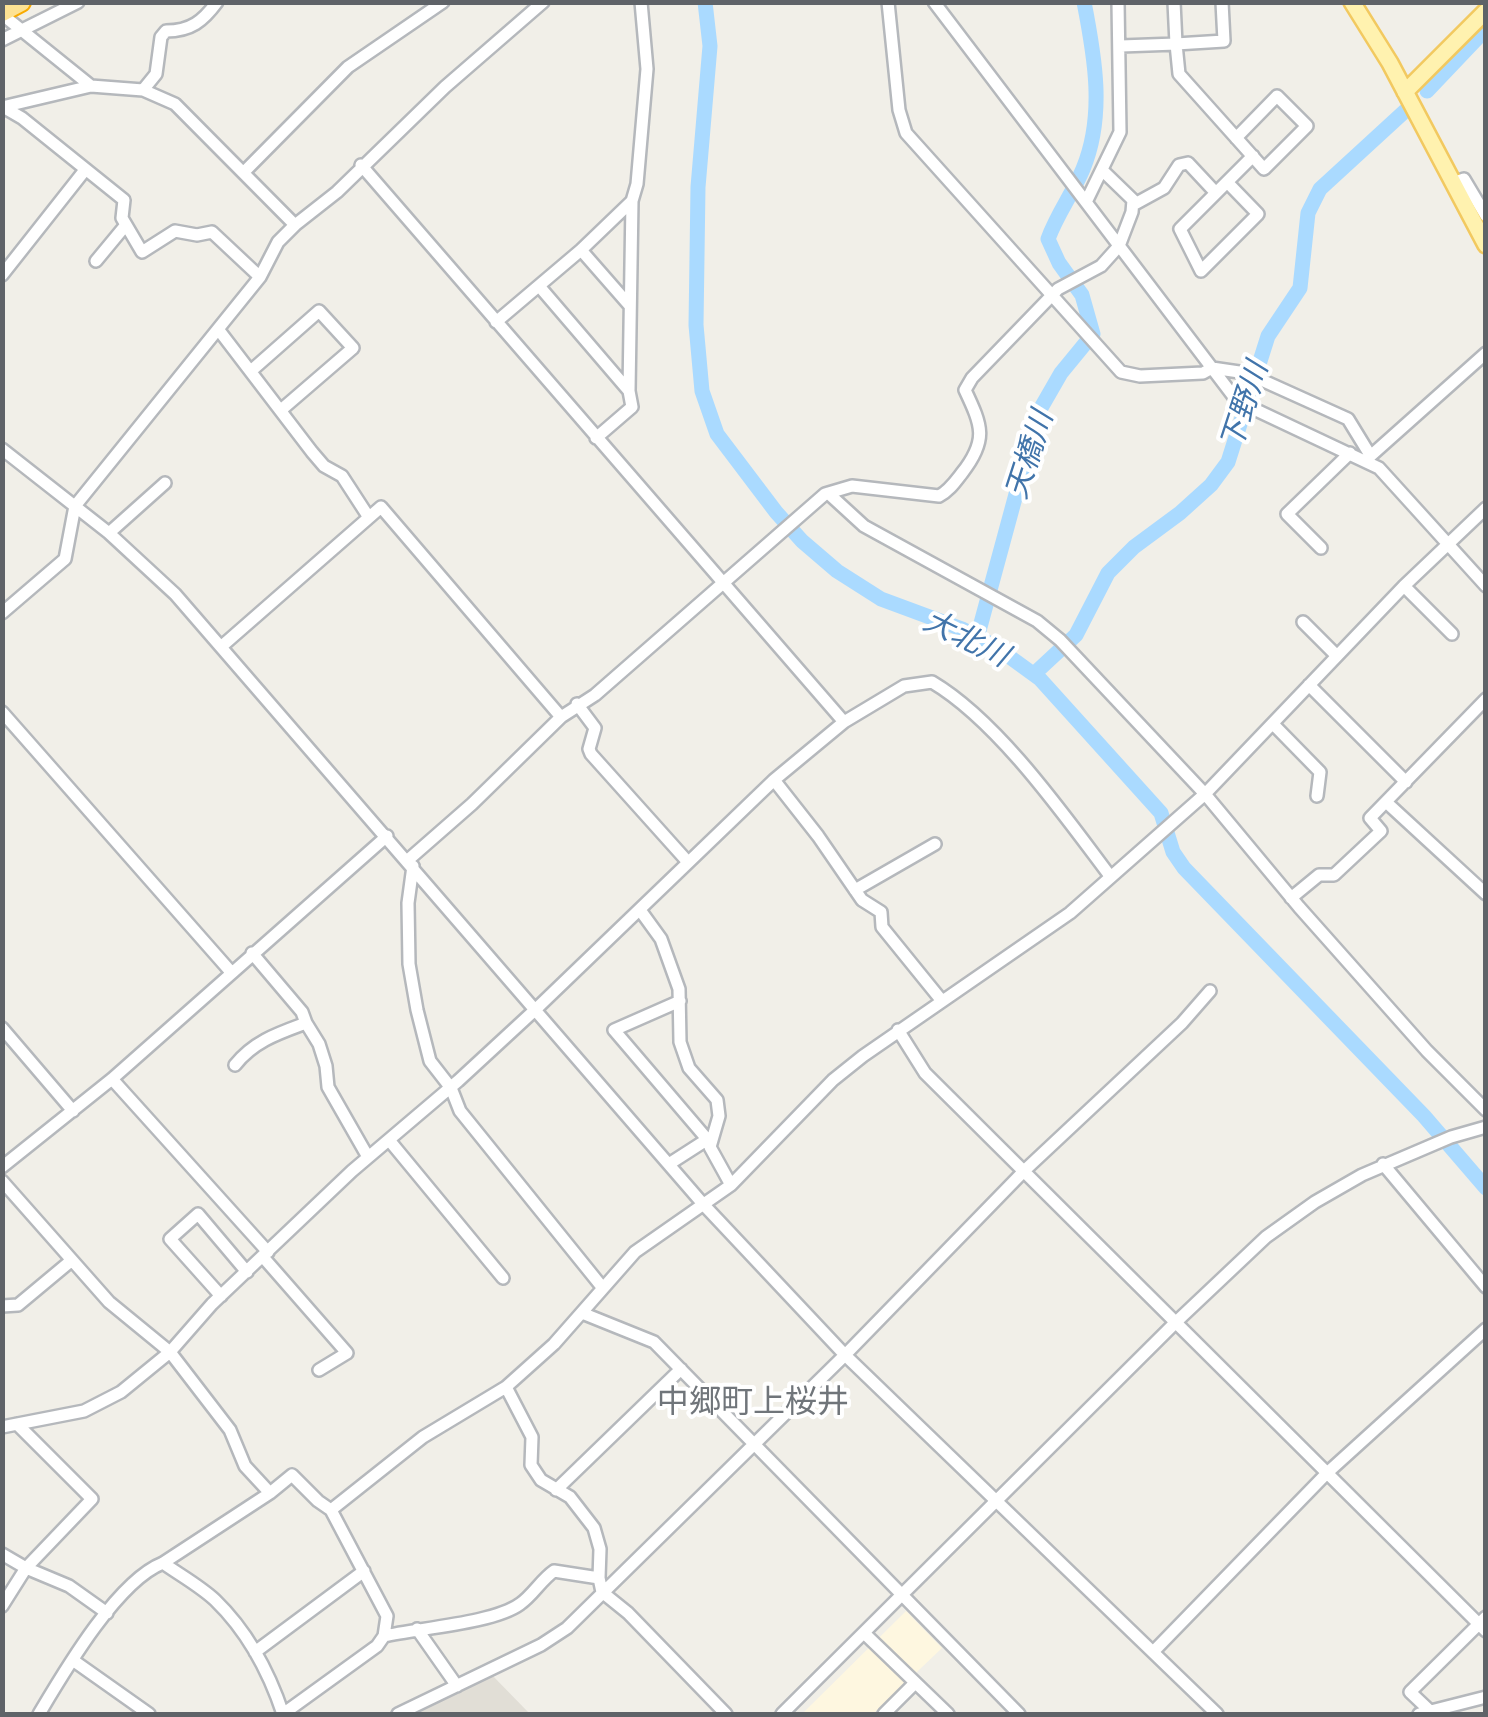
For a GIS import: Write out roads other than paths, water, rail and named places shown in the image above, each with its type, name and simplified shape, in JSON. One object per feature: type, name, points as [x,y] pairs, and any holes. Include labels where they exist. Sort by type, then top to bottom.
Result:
[{"type":"highway","points":[[6,16],[21,2]]},
{"type":"main road","points":[[1352,2],[1406,92],[1486,245]]},
{"type":"main road","points":[[1406,92],[1486,11]]},
{"type":"street","points":[[2,40],[78,2]]},
{"type":"street","points":[[143,90],[156,74],[161,37],[166,31],[201,23],[217,2]]},
{"type":"street","points":[[244,172],[348,67],[443,2]]},
{"type":"street","points":[[2,614],[65,558],[75,506],[260,277],[278,242],[338,192],[445,87],[543,2]]},
{"type":"street","points":[[596,438],[632,408],[632,201],[648,69],[641,2]]},
{"type":"street","points":[[888,2],[899,110],[906,133],[1127,376],[1203,373],[1212,368],[1246,373],[1348,420],[1368,458],[1486,586]]},
{"type":"street","points":[[934,2],[1212,368],[1246,406],[1368,458]]},
{"type":"street","points":[[1086,202],[1120,132],[1118,2]]},
{"type":"street","points":[[1174,2],[1178,74],[1264,169],[1306,126],[1277,96],[1236,138]]},
{"type":"street","points":[[1121,46],[1224,41],[1222,2]]},
{"type":"street","points":[[6,16],[91,86]]},
{"type":"street","points":[[260,277],[212,232],[197,235],[175,231],[142,252],[122,218],[124,200],[2,107],[91,86],[143,90],[175,104],[295,226]]},
{"type":"street","points":[[1227,182],[1258,214],[1201,270],[1180,229],[1252,156]]},
{"type":"street","points":[[1133,206],[1164,188],[1179,165],[1188,163],[1216,193]]},
{"type":"street","points":[[361,166],[844,722]]},
{"type":"street","points":[[2,275],[85,170]]},
{"type":"street","points":[[602,1286],[460,1111],[450,1088],[430,1061],[409,964],[410,863],[561,718],[577,704],[595,696],[827,494],[852,486],[944,495],[975,456],[981,442],[977,416],[964,390],[972,378],[1052,296],[1101,266],[1119,246],[1133,200],[1102,170]]},
{"type":"street","points":[[1453,183],[1464,179],[1486,216]]},
{"type":"street","points":[[496,322],[632,201]]},
{"type":"street","points":[[96,261],[125,226]]},
{"type":"street","points":[[581,250],[630,306]]},
{"type":"street","points":[[539,286],[629,391]]},
{"type":"street","points":[[252,370],[319,310],[353,348],[281,410]]},
{"type":"street","points":[[218,329],[324,466],[342,476],[368,516]]},
{"type":"street","points":[[1368,458],[1486,352]]},
{"type":"street","points":[[2,449],[109,533],[175,594],[703,1204],[845,1355],[1217,1714]]},
{"type":"street","points":[[1322,548],[1287,514],[1350,453]]},
{"type":"street","points":[[109,533],[165,483]]},
{"type":"street","points":[[827,494],[864,526],[1037,621],[1064,644],[1427,1051],[1486,1110]]},
{"type":"street","points":[[222,646],[381,507],[561,718]]},
{"type":"street","points":[[332,1510],[424,1437],[506,1386],[554,1344],[635,1252],[731,1184],[833,1080],[898,1030],[1070,913],[1202,796],[1404,586],[1486,508]]},
{"type":"street","points":[[1404,586],[1452,634]]},
{"type":"street","points":[[1303,622],[1337,656]]},
{"type":"street","points":[[2,1427],[98,1406],[170,1352],[221,1296],[368,1157],[536,1009],[774,780],[844,722],[904,686],[932,682],[982,723],[1047,792],[1113,873]]},
{"type":"street","points":[[1309,685],[1406,782]]},
{"type":"street","points":[[1291,898],[1319,875],[1334,874],[1382,831],[1370,818],[1486,699]]},
{"type":"street","points":[[577,704],[595,728],[591,754],[687,861]]},
{"type":"street","points":[[2,712],[231,972]]},
{"type":"street","points":[[1273,724],[1320,772],[1317,796]]},
{"type":"street","points":[[774,780],[862,900],[881,912],[882,927],[942,1001]]},
{"type":"street","points":[[1386,802],[1486,894]]},
{"type":"street","points":[[2,1167],[112,1079],[387,836]]},
{"type":"street","points":[[855,890],[934,844]]},
{"type":"street","points":[[640,910],[660,939],[679,989],[680,1042],[689,1068],[717,1100],[719,1116],[710,1147],[731,1184]]},
{"type":"street","points":[[252,953],[302,1012],[320,1044],[328,1087],[368,1157]]},
{"type":"street","points":[[398,1714],[541,1645],[567,1628],[845,1355],[1025,1170],[1182,1023],[1210,991]]},
{"type":"street","points":[[680,1002],[614,1030],[711,1137]]},
{"type":"street","points":[[235,1065],[266,1038],[306,1023]]},
{"type":"street","points":[[2,1028],[73,1111]]},
{"type":"street","points":[[898,1030],[925,1073],[1483,1624],[1410,1692],[1424,1712],[1486,1698]]},
{"type":"street","points":[[112,1079],[347,1353],[318,1370]]},
{"type":"street","points":[[782,1714],[1266,1237],[1315,1202],[1386,1163],[1486,1127]]},
{"type":"street","points":[[669,1164],[711,1137]]},
{"type":"street","points":[[388,1140],[502,1278]]},
{"type":"street","points":[[1386,1163],[1486,1287]]},
{"type":"street","points":[[2,1181],[109,1302],[170,1352],[230,1430],[245,1466],[270,1493]]},
{"type":"street","points":[[221,1296],[170,1239],[198,1214],[247,1272]]},
{"type":"street","points":[[2,1306],[18,1305],[72,1260]]},
{"type":"street","points":[[582,1312],[654,1342],[1019,1714]]},
{"type":"street","points":[[1154,1651],[1328,1474],[1486,1329]]},
{"type":"street","points":[[556,1490],[680,1370]]},
{"type":"street","points":[[506,1386],[532,1437],[531,1465],[541,1480],[570,1497],[594,1528],[600,1549],[602,1592],[628,1613],[726,1714]]},
{"type":"street","points":[[2,1606],[8,1588],[92,1499],[17,1424]]},
{"type":"street","points":[[39,1714],[80,1647],[146,1570],[163,1564],[292,1475],[318,1502],[332,1510],[388,1616],[384,1636],[377,1646],[283,1714],[274,1686],[255,1652],[214,1599],[163,1564]]},
{"type":"street","points":[[2,1554],[69,1586],[107,1613]]},
{"type":"street","points":[[255,1652],[364,1570]]},
{"type":"street","points":[[384,1636],[507,1611],[554,1571],[599,1578]]},
{"type":"street","points":[[416,1629],[457,1686]]},
{"type":"street","points":[[864,1633],[948,1714]]},
{"type":"street","points":[[74,1661],[149,1714]]},
{"type":"street","points":[[884,1714],[915,1683]]},
{"type":"waterway","name":"大北川","points":[[705,2],[710,46],[698,187],[696,325],[702,391],[717,434],[776,512],[837,571],[881,599],[962,629],[996,647],[1040,679],[1161,813],[1173,852],[1184,868],[1424,1116],[1486,1188]]},
{"type":"waterway","name":"天橋川","points":[[977,638],[1038,413],[1061,373],[1093,334],[1082,295],[1059,263],[1048,239],[1083,169],[1094,128],[1096,87],[1084,2]]},
{"type":"waterway","name":"下野川","points":[[1427,91],[1486,29]]},
{"type":"waterway","name":"下野川","points":[[1034,674],[1076,635],[1108,573],[1211,485],[1228,462],[1268,336],[1300,288],[1308,213],[1320,189],[1405,111]]},
{"type":"district","name":"中郷町上桜井","points":[[753,1402]]}]
